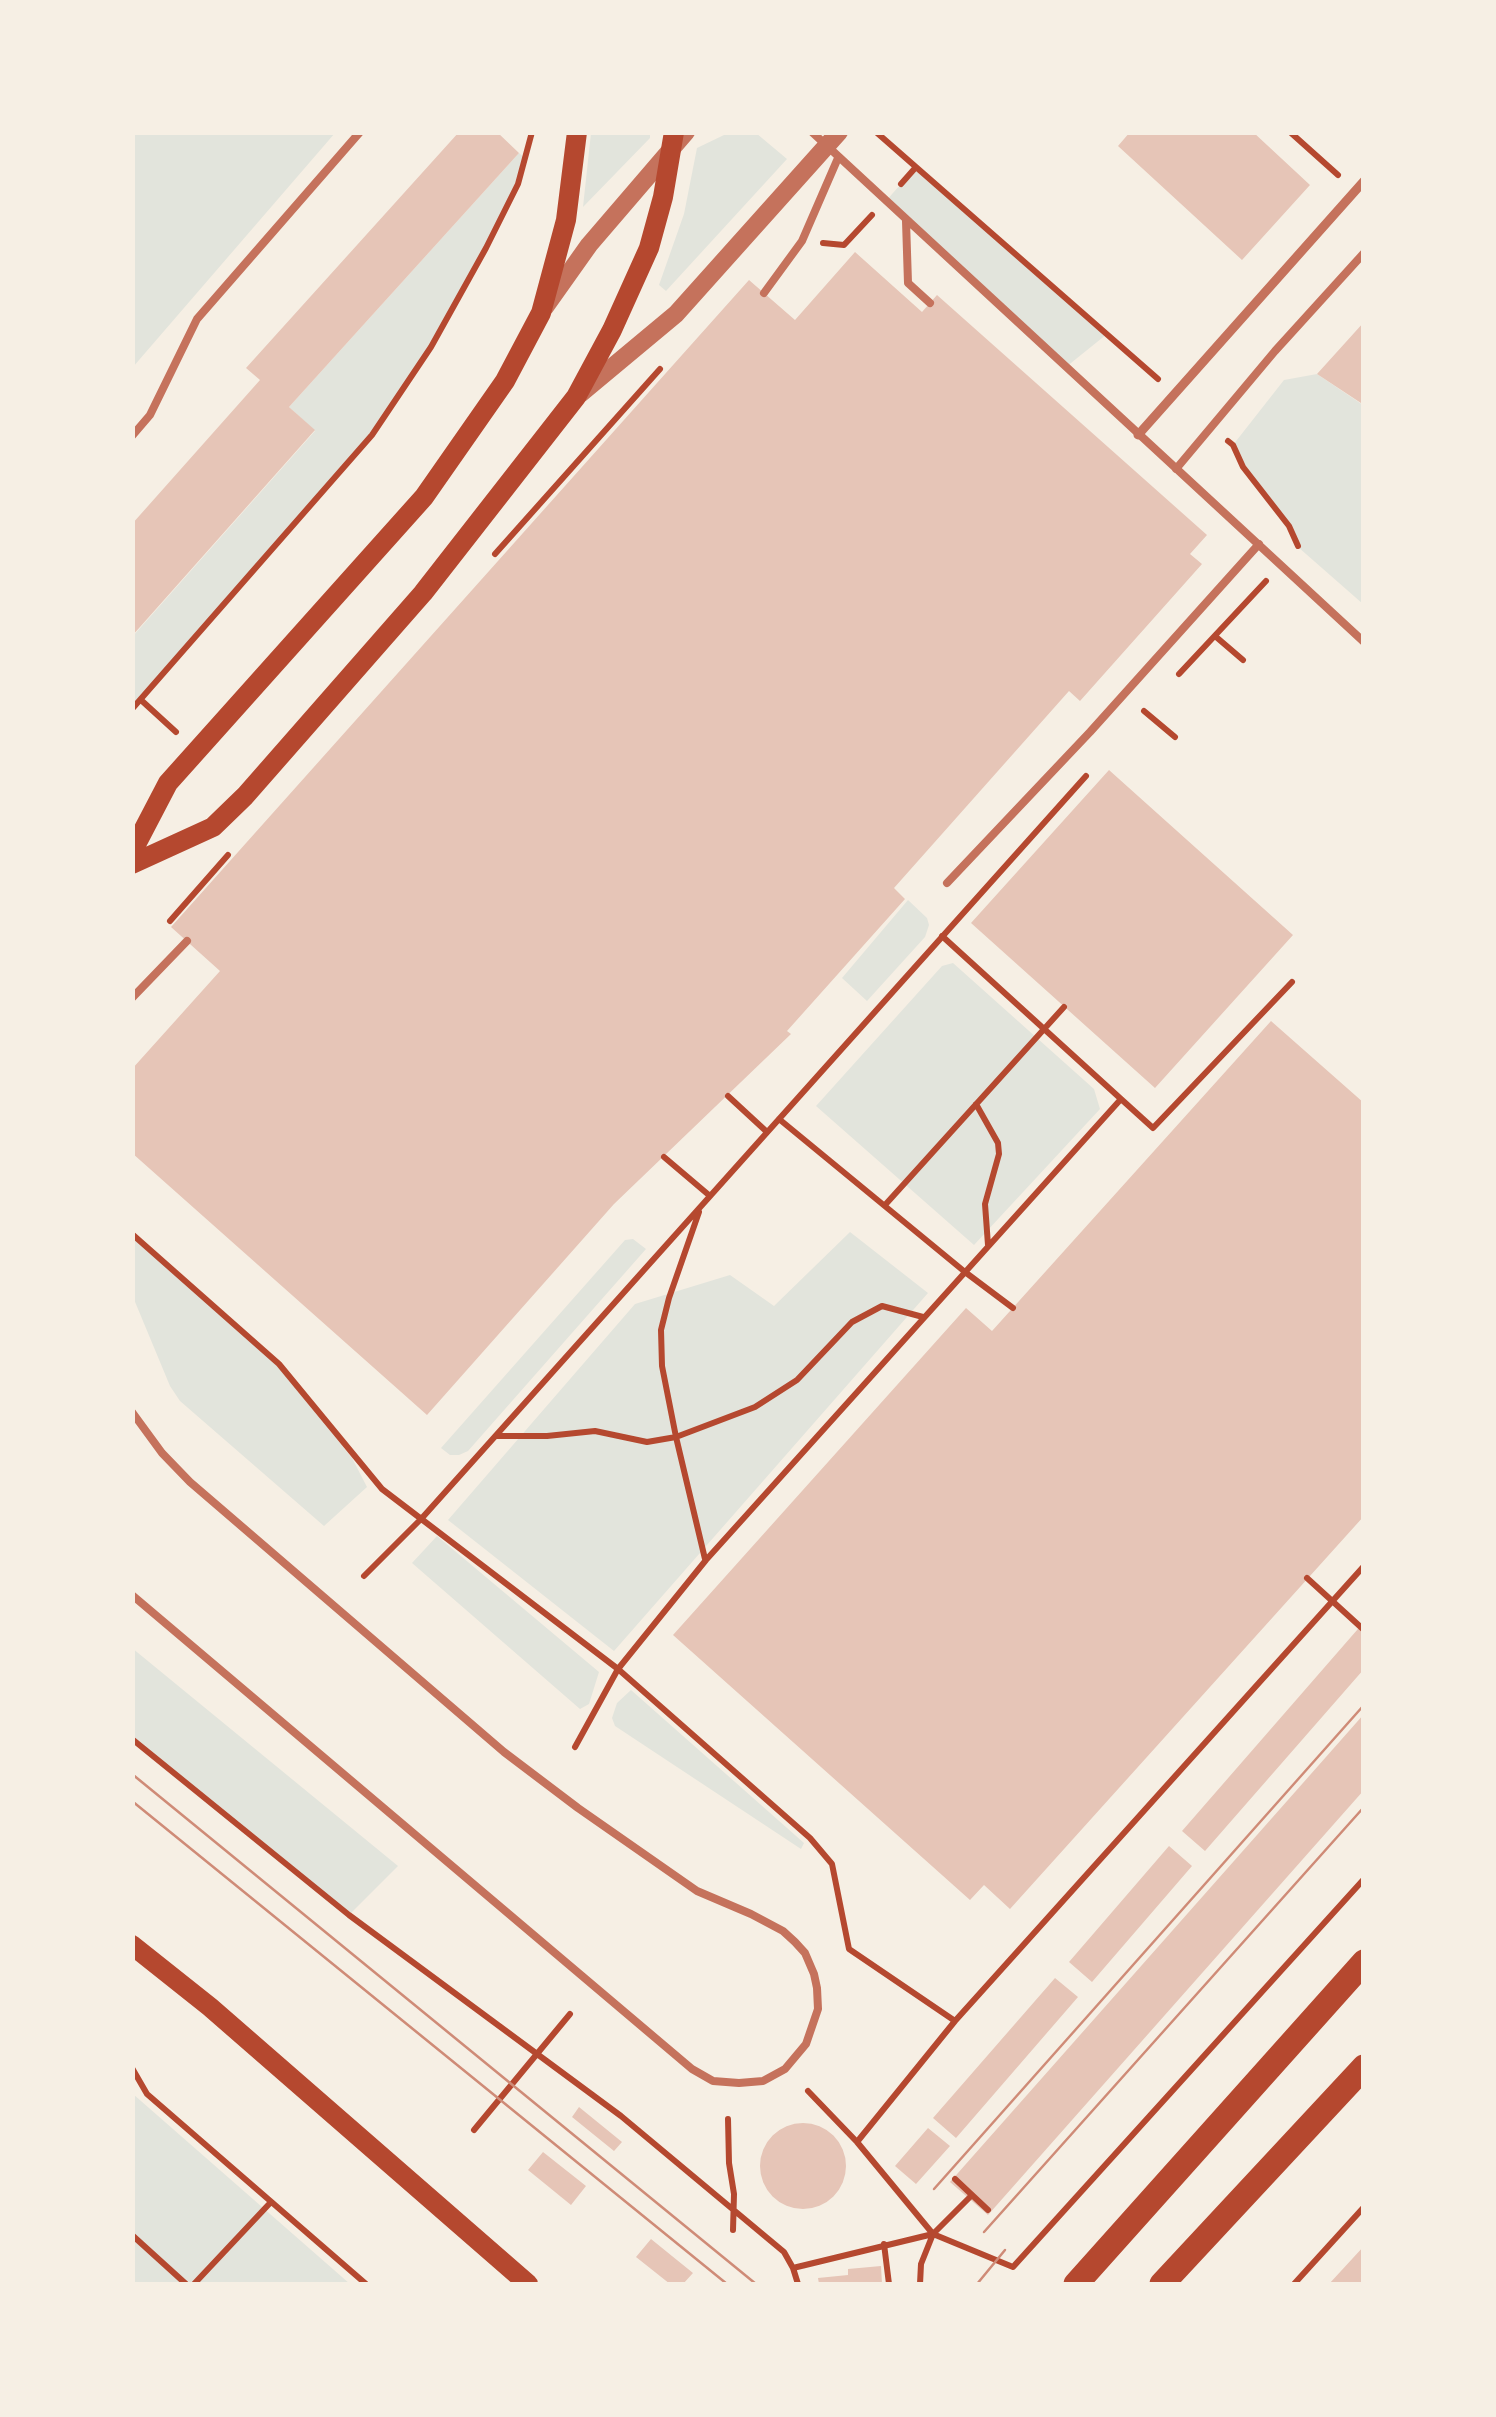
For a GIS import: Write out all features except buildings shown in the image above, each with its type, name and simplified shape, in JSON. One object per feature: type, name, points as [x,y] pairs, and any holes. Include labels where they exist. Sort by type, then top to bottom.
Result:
[{"type":"main road","points":[[132,852],[168,783],[424,497],[505,382],[541,314],[566,220],[577,132]]},
{"type":"main road","points":[[132,864],[213,827],[245,796],[424,593],[576,398],[650,248],[672,140]]},
{"type":"main road","points":[[132,1945],[224,2019],[528,2284]]},
{"type":"main road","points":[[1076,2284],[1364,1962]]},
{"type":"main road","points":[[1162,2284],[1364,2067]]},
{"type":"street","points":[[541,314],[589,245],[672,140],[686,132]]},
{"type":"street","points":[[576,398],[676,314],[832,153],[839,132]]},
{"type":"street","points":[[1138,435],[1364,181]]},
{"type":"lane","points":[[132,436],[150,415],[196,319],[360,132]]},
{"type":"lane","points":[[812,132],[1364,642]]},
{"type":"lane","points":[[764,293],[802,241],[832,153]]},
{"type":"lane","points":[[906,221],[908,283],[930,303]]},
{"type":"lane","points":[[1176,469],[1364,252]]},
{"type":"lane","points":[[947,883],[1259,544]]},
{"type":"lane","points":[[132,998],[187,942]]},
{"type":"lane","points":[[132,1412],[162,1453],[190,1482],[504,1752],[697,1891],[752,1914],[795,1942],[805,1953],[816,1988],[818,2009],[806,2044],[786,2069],[763,2081],[725,2082],[704,2077],[132,1595]]},
{"type":"path","points":[[132,708],[372,435],[432,347],[486,248],[518,184],[532,132]]},
{"type":"path","points":[[876,132],[1174,394]]},
{"type":"path","points":[[1290,132],[1356,190]]},
{"type":"path","points":[[802,241],[844,245],[916,167]]},
{"type":"path","points":[[488,563],[672,356]]},
{"type":"path","points":[[1212,427],[1233,445],[1243,466],[1289,526],[1298,547]]},
{"type":"path","points":[[1168,686],[1282,565]]},
{"type":"path","points":[[1215,636],[1243,660]]},
{"type":"path","points":[[1133,724],[1156,699]]},
{"type":"path","points":[[1144,711],[1175,736]]},
{"type":"path","points":[[364,1576],[422,1518],[1095,766]]},
{"type":"path","points":[[159,933],[238,844]]},
{"type":"path","points":[[942,936],[1152,1128],[1292,982]]},
{"type":"path","points":[[885,1205],[1064,1007]]},
{"type":"path","points":[[728,1096],[767,1132]]},
{"type":"path","points":[[575,1747],[618,1669],[706,1560],[1121,1099]]},
{"type":"path","points":[[976,1104],[998,1142],[999,1154],[985,1204],[988,1246]]},
{"type":"path","points":[[778,1120],[1013,1308]]},
{"type":"path","points":[[664,1157],[710,1196]]},
{"type":"path","points":[[701,1206],[661,1330],[662,1366],[706,1560]]},
{"type":"path","points":[[132,1234],[280,1364],[382,1488],[618,1669],[810,1838],[832,1864],[849,1949],[955,2022]]},
{"type":"path","points":[[495,1436],[595,1432],[647,1442],[676,1437],[755,1408],[798,1380],[852,1322],[882,1306],[924,1317]]},
{"type":"path","points":[[856,2142],[955,2022],[1364,1566]]},
{"type":"path","points":[[1307,1578],[1364,1630]]},
{"type":"path","points":[[132,1739],[349,1915],[621,2116],[784,2252],[798,2284]]},
{"type":"path","points":[[808,2091],[933,2234],[1012,2268],[1364,1879]]},
{"type":"path","points":[[474,2130],[570,2014]]},
{"type":"path","points":[[132,2068],[146,2094],[366,2284]]},
{"type":"path","points":[[728,2119],[733,2230]]},
{"type":"path","points":[[955,2180],[988,2210]]},
{"type":"path","points":[[920,2284],[920,2264],[933,2234],[972,2195]]},
{"type":"path","points":[[194,2284],[271,2202]]},
{"type":"path","points":[[1294,2284],[1364,2206]]},
{"type":"path","points":[[793,2268],[933,2234]]},
{"type":"path","points":[[132,2235],[186,2284]]},
{"type":"path","points":[[884,2244],[889,2284]]},
{"type":"shaded area","points":[[132,133],[335,133],[133,367]]},
{"type":"shaded area","points":[[591,133],[650,133],[650,138],[583,207]]},
{"type":"shaded area","points":[[756,133],[787,159],[666,291],[659,285],[684,214],[697,148],[724,135]]},
{"type":"shaded area","points":[[519,153],[526,159],[518,184],[431,347],[372,435],[133,708],[133,636],[315,431],[289,407]]},
{"type":"shaded area","points":[[916,167],[1107,334],[1066,367],[885,202]]},
{"type":"shaded area","points":[[1317,374],[1363,405],[1363,604],[1298,547],[1289,526],[1243,467],[1233,445],[1284,380]]},
{"type":"shaded area","points":[[908,900],[927,918],[925,937],[867,1001],[842,978]]},
{"type":"shaded area","points":[[953,963],[1094,1089],[1100,1109],[974,1245],[816,1106],[942,966]]},
{"type":"shaded area","points":[[850,1232],[928,1293],[614,1651],[448,1520],[635,1304],[730,1275],[774,1306]]},
{"type":"shaded area","points":[[132,1236],[274,1362],[352,1458],[367,1487],[324,1526],[180,1401],[170,1386],[133,1297]]},
{"type":"shaded area","points":[[633,1239],[646,1249],[468,1451],[450,1455],[441,1448],[625,1240]]},
{"type":"shaded area","points":[[437,1536],[599,1672],[589,1704],[580,1709],[412,1563]]},
{"type":"shaded area","points":[[132,1648],[398,1866],[349,1915],[133,1739]]},
{"type":"shaded area","points":[[631,1690],[804,1843],[801,1849],[615,1726],[612,1718],[617,1703]]},
{"type":"shaded area","points":[[133,2094],[350,2284],[133,2284]]},
{"type":"tram line","points":[[934,2189],[1364,1705]]},
{"type":"tram line","points":[[132,1774],[756,2284]]},
{"type":"tram line","points":[[132,1801],[727,2284]]},
{"type":"tram line","points":[[984,2232],[1364,1807]]},
{"type":"tram line","points":[[977,2284],[1005,2250]]}]
